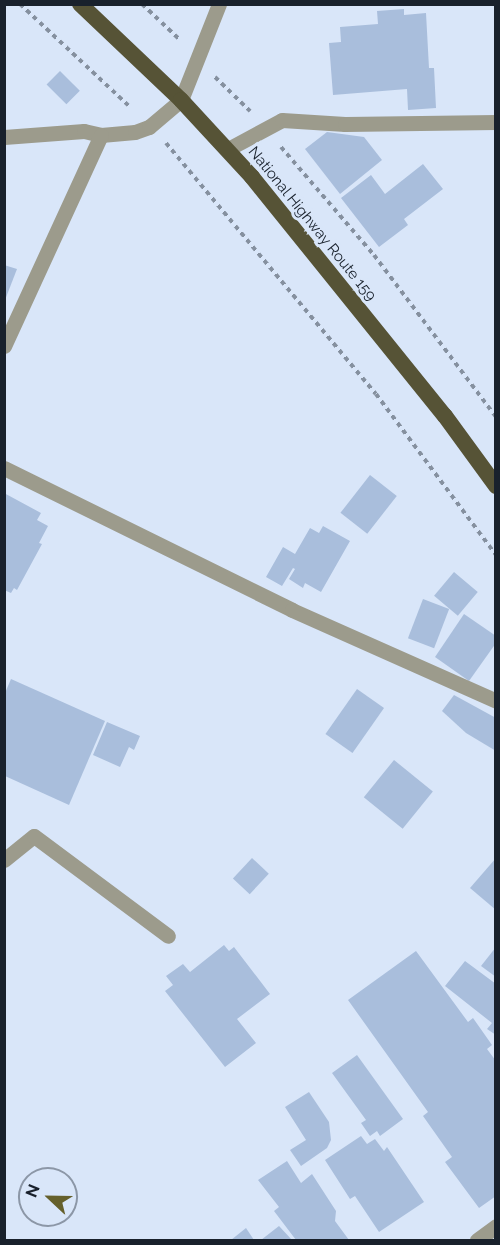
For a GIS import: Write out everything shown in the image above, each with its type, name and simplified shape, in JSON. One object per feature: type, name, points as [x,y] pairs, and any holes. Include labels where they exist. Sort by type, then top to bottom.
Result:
[{"type":"highway","name":"National Highway Route 159","points":[[80,4],[181,100],[228,149],[445,416],[495,486]]},
{"type":"street","points":[[4,137],[84,131],[101,135],[135,132],[148,127],[181,100],[219,4]]},
{"type":"street","points":[[228,149],[282,120],[345,124],[495,122]]},
{"type":"street","points":[[4,346],[101,135]]},
{"type":"street","points":[[4,468],[292,610],[495,701]]},
{"type":"street","points":[[4,860],[34,836],[168,936]]},
{"type":"street","points":[[477,1240],[495,1226]]},
{"type":"path","points":[[20,4],[168,144],[376,394],[495,555]]},
{"type":"path","points":[[374,255],[495,417]]},
{"type":"building","points":[[404,9],[404,15],[426,13],[429,68],[434,68],[436,108],[408,110],[407,89],[333,95],[329,43],[341,42],[340,27],[378,24],[377,11]]},
{"type":"building","points":[[60,71],[80,91],[66,104],[47,84]]},
{"type":"building","points":[[327,132],[364,137],[382,160],[340,194],[305,149]]},
{"type":"building","points":[[423,164],[443,189],[404,219],[408,225],[379,247],[341,198],[371,175],[385,194]]},
{"type":"building","points":[[4,265],[17,269],[5,300],[4,300]]},
{"type":"building","points":[[370,475],[397,496],[367,534],[340,513]]},
{"type":"building","points":[[4,493],[41,513],[37,520],[48,526],[39,543],[42,544],[17,590],[14,588],[11,593],[4,590]]},
{"type":"building","points":[[323,526],[350,541],[321,592],[305,583],[303,588],[289,579],[295,569],[293,568],[282,586],[266,577],[283,547],[295,554],[310,528],[319,533]]},
{"type":"building","points":[[454,572],[478,592],[458,616],[434,596]]},
{"type":"building","points":[[423,599],[449,609],[434,648],[408,638]]},
{"type":"building","points":[[464,614],[496,636],[496,643],[469,681],[435,657]]},
{"type":"building","points":[[11,679],[105,721],[69,805],[5,776],[5,693]]},
{"type":"building","points":[[357,689],[384,708],[352,753],[325,734]]},
{"type":"building","points":[[454,695],[496,718],[496,751],[466,733],[442,711]]},
{"type":"building","points":[[107,722],[140,736],[134,750],[129,747],[120,767],[93,755]]},
{"type":"building","points":[[394,760],[433,791],[403,829],[364,797]]},
{"type":"building","points":[[252,858],[269,874],[250,894],[233,878]]},
{"type":"building","points":[[496,858],[496,910],[470,888]]},
{"type":"building","points":[[224,945],[229,951],[234,947],[270,994],[237,1019],[256,1043],[225,1067],[165,991],[173,985],[166,976],[183,964],[190,972]]},
{"type":"building","points":[[496,947],[496,977],[481,966]]},
{"type":"building","points":[[416,951],[468,1022],[473,1018],[492,1045],[487,1049],[496,1061],[496,1196],[479,1208],[445,1162],[452,1157],[423,1116],[428,1112],[348,1000]]},
{"type":"building","points":[[465,961],[496,984],[496,1035],[487,1029],[492,1023],[445,986]]},
{"type":"building","points":[[357,1055],[403,1119],[380,1136],[377,1131],[370,1136],[361,1123],[366,1120],[332,1073]]},
{"type":"building","points":[[309,1092],[329,1122],[331,1140],[327,1148],[301,1166],[290,1150],[306,1140],[285,1107]]},
{"type":"building","points":[[361,1136],[367,1144],[375,1139],[384,1151],[387,1147],[424,1202],[379,1232],[355,1196],[350,1199],[325,1160]]},
{"type":"building","points":[[287,1161],[301,1183],[312,1174],[336,1211],[335,1221],[349,1240],[296,1240],[274,1211],[279,1207],[258,1180]]},
{"type":"building","points":[[279,1226],[292,1240],[261,1240]]},
{"type":"building","points":[[246,1228],[254,1240],[231,1240]]}]
